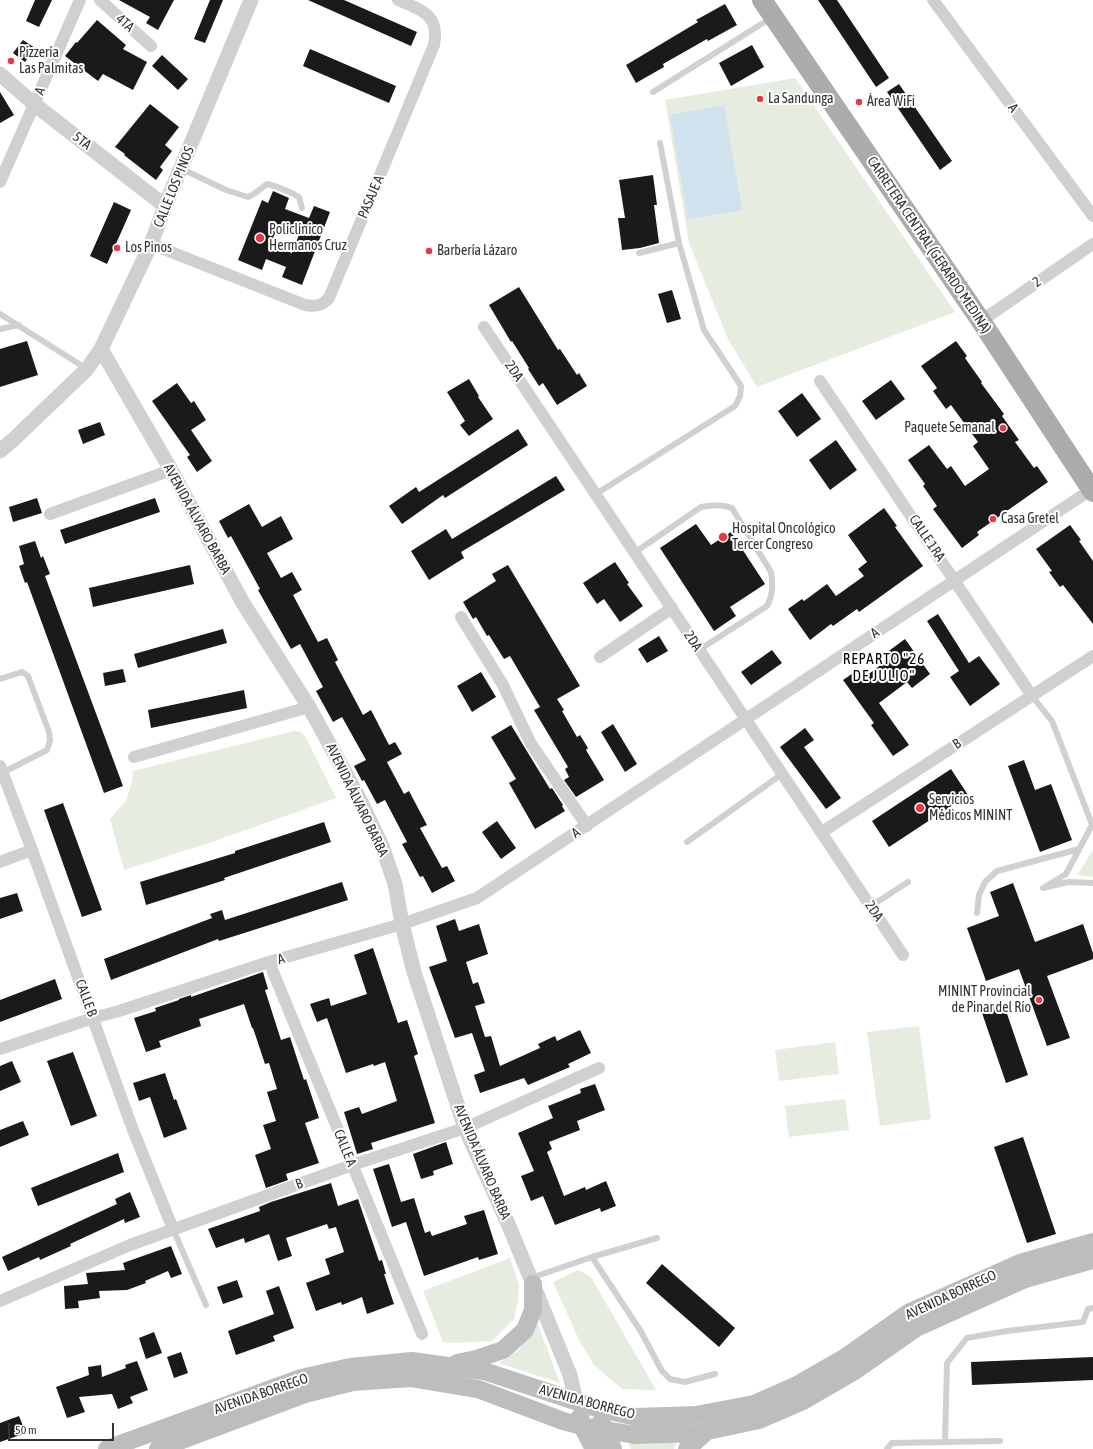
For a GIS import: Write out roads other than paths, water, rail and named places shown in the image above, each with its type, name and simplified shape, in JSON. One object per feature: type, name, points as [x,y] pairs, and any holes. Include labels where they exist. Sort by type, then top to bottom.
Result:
[{"type":"main road","name":"CARRETERA CENTRAL (GERARDO MEDINA)","points":[[767,5],[981,321],[1092,491]]},
{"type":"main road","name":"AVENIDA BORREGO","points":[[107,1449],[301,1378],[355,1366],[412,1361],[484,1371],[594,1407],[636,1417],[696,1415],[754,1404],[795,1386],[844,1358],[908,1314],[1020,1263],[1093,1242]]},
{"type":"main road","name":"AVENIDA BORREGO","points":[[158,1449],[305,1394],[353,1382],[411,1378],[478,1389],[582,1426],[635,1435],[698,1433],[759,1420],[796,1404],[853,1372],[916,1328],[1026,1279],[1093,1260]]},
{"type":"main road","points":[[443,1366],[476,1359],[503,1350],[525,1330],[533,1310],[532,1281]]},
{"type":"main road","name":"AVENIDA ÁLVARO BARBA","points":[[576,1401],[582,1426],[594,1449]]},
{"type":"main road","name":"AVENIDA ÁLVARO BARBA","points":[[594,1407],[613,1449]]},
{"type":"main road","points":[[687,1449],[707,1431]]},
{"type":"street","name":"A","points":[[0,182],[80,0]]},
{"type":"street","name":"4TA","points":[[100,0],[151,46]]},
{"type":"street","name":"CALLE LOS PINOS","points":[[0,450],[14,440],[87,368],[101,349],[151,244],[180,168],[251,0]]},
{"type":"street","name":"PASAJE A","points":[[151,244],[305,304],[319,306],[325,303],[329,298],[434,45],[436,35],[434,24],[429,16],[420,10],[398,0]]},
{"type":"street","name":"A","points":[[933,0],[1093,216]]},
{"type":"street","name":"5TA","points":[[0,74],[34,104],[165,206]]},
{"type":"street","name":"2","points":[[981,321],[1093,244]]},
{"type":"street","name":"2DA","points":[[484,327],[903,955]]},
{"type":"street","name":"AVENIDA ÁLVARO BARBA","points":[[101,349],[171,470],[244,602],[309,707],[358,796],[382,846],[395,884],[402,924],[414,972],[465,1128],[532,1281],[570,1375],[576,1401]]},
{"type":"street","name":"CALLE 1RA","points":[[820,381],[1032,696]]},
{"type":"street","points":[[50,514],[171,470]]},
{"type":"street","name":"A","points":[[0,1049],[269,962],[402,924],[477,898],[955,580],[1092,491]]},
{"type":"street","points":[[600,657],[672,608]]},
{"type":"street","points":[[461,617],[503,685],[531,744],[587,826]]},
{"type":"street","name":"B","points":[[822,832],[1093,656]]},
{"type":"street","points":[[134,758],[309,707]]},
{"type":"street","name":"CALLE B","points":[[1,769],[32,850],[133,1130],[174,1229]]},
{"type":"street","points":[[0,862],[32,850]]},
{"type":"street","name":"CALLE A","points":[[269,962],[422,1334]]},
{"type":"street","name":"B","points":[[0,1301],[130,1245],[352,1165],[465,1128],[599,1068]]},
{"type":"street","name":"AVENIDA ÁLVARO BARBA","points":[[570,1375],[594,1407]]},
{"type":"lane","points":[[653,92],[767,5]]},
{"type":"lane","points":[[596,494],[735,406],[740,396],[741,386],[704,330],[679,243],[660,143]]},
{"type":"lane","points":[[180,168],[226,190],[248,198],[267,184],[293,193],[299,197],[302,208]]},
{"type":"lane","points":[[639,253],[679,243]]},
{"type":"lane","points":[[0,314],[87,368]]},
{"type":"lane","points":[[0,330],[19,326]]},
{"type":"lane","points":[[634,553],[701,507],[714,504],[725,505],[732,508],[771,572],[773,583],[772,597],[767,606],[699,650]]},
{"type":"lane","points":[[0,680],[22,672],[28,676],[49,732],[50,741],[47,750],[1,769]]},
{"type":"lane","points":[[1032,696],[1052,721],[1092,826],[1066,874],[1043,888],[1068,882],[1093,883]]},
{"type":"lane","points":[[687,842],[782,774]]},
{"type":"lane","points":[[977,912],[978,895],[985,882],[997,870],[1079,849]]},
{"type":"lane","points":[[871,906],[908,882]]},
{"type":"lane","points":[[174,1229],[206,1305]]},
{"type":"lane","points":[[532,1281],[592,1257],[657,1238]]},
{"type":"lane","points":[[592,1257],[640,1330],[662,1371],[670,1379],[685,1382],[715,1374]]},
{"type":"lane","points":[[945,1442],[947,1363],[967,1338],[1083,1322],[1088,1310],[1093,1308]]},
{"type":"lane","points":[[887,1449],[892,1443],[1000,1441]]},
{"type":"water","points":[[724,105],[742,210],[688,219],[670,115]]},
{"type":"place","name":"Pizzería Las Palmitas","points":[[11,61]]},
{"type":"place","name":"La Sandunga","points":[[760,99]]},
{"type":"place","name":"Área WiFi","points":[[859,102]]},
{"type":"place","name":"Policlínico Hermanos Cruz","points":[[260,238]]},
{"type":"place","name":"Los Pinos","points":[[117,248]]},
{"type":"place","name":"Barbería Lázaro","points":[[429,251]]},
{"type":"place","name":"Paquete Semanal","points":[[1003,428]]},
{"type":"place","name":"Casa Gretel","points":[[993,519]]},
{"type":"place","name":"Hospital Oncológico Tercer Congreso","points":[[723,537]]},
{"type":"place","name":"Servicios Médicos MININT","points":[[920,808]]},
{"type":"place","name":"MININT Provincial de Pinar del Río","points":[[1039,1000]]},
{"type":"district","name":"REPARTO \"26 DE JULIO\"","points":[[884,668]]}]
